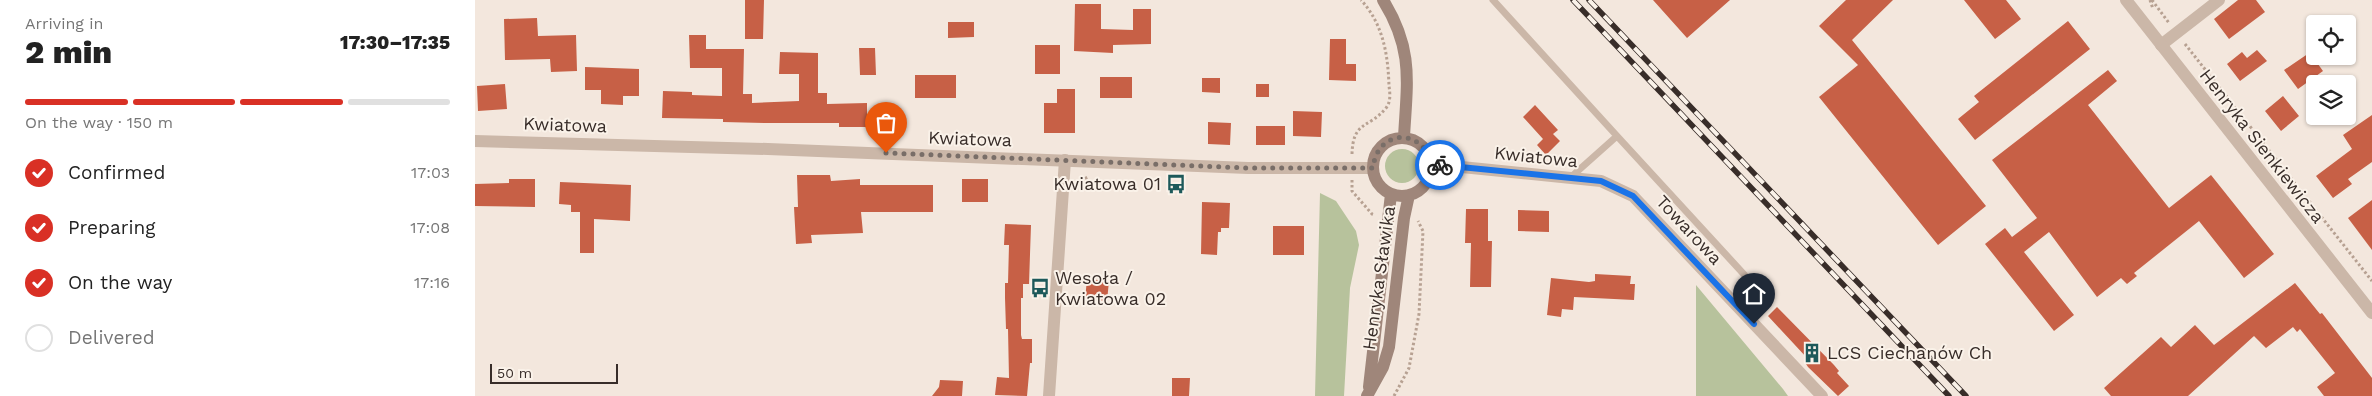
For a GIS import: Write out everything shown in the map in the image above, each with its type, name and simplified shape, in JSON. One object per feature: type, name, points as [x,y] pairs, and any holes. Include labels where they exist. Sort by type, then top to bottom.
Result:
[{"type":"main road","points":[[1383,0],[1394,19],[1405,47],[1407,78],[1403,137]]},
{"type":"main road","points":[[1403,137],[1419,143],[1429,156],[1432,164],[1431,172],[1424,187],[1409,195],[1391,194],[1379,185],[1373,168],[1376,153],[1381,147],[1387,141],[1403,137]]},
{"type":"main road","name":"Henryka Sławika","points":[[1368,394],[1391,194]]},
{"type":"main road","name":"Henryka Sławika","points":[[1368,394],[1383,367],[1389,347],[1404,218],[1409,195]]},
{"type":"street","name":"Henryka Sienkiewicza","points":[[2125,0],[2372,313]]},
{"type":"street","points":[[2161,45],[2219,0]]},
{"type":"street","name":"Kwiatowa","points":[[475,140],[1248,168],[1373,168]]},
{"type":"street","points":[[1049,396],[1065,160]]},
{"type":"street","name":"Kwiatowa","points":[[1432,164],[1601,181],[1633,196]]},
{"type":"street","name":"Towarowa","points":[[1633,196],[1822,396]]},
{"type":"lane","points":[[1493,0],[1762,294]]},
{"type":"lane","points":[[1570,178],[1617,136]]},
{"type":"path","points":[[1361,0],[1380,29],[1387,52]]},
{"type":"path","points":[[2152,0],[2372,281]]},
{"type":"path","points":[[1393,396],[1409,368],[1419,314],[1423,232]]},
{"type":"green space","points":[[1402,149],[1409,150],[1414,154],[1418,159],[1418,173],[1414,178],[1409,182],[1402,183],[1395,182],[1390,178],[1386,173],[1385,166],[1386,159],[1390,154],[1395,150]]},
{"type":"green space","points":[[1320,193],[1336,201],[1356,231],[1359,245],[1350,288],[1344,396],[1315,396]]},
{"type":"green space","points":[[1696,285],[1783,389],[1788,396],[1696,396]]},
{"type":"building","points":[[745,0],[764,0],[763,39],[745,39]]},
{"type":"building","points":[[1653,0],[1730,0],[1687,38]]},
{"type":"building","points":[[1846,0],[1893,0],[1852,40],[1986,206],[1938,245],[1819,97],[1858,65],[1819,26]]},
{"type":"building","points":[[1964,0],[2006,0],[2021,19],[1995,39]]},
{"type":"building","points":[[2238,0],[2256,0],[2265,12],[2229,39],[2214,19]]},
{"type":"building","points":[[1075,4],[1101,4],[1101,29],[1133,30],[1133,9],[1151,9],[1151,44],[1113,45],[1113,53],[1074,51]]},
{"type":"building","points":[[537,18],[538,36],[576,35],[577,71],[551,72],[550,59],[505,60],[504,19]]},
{"type":"building","points":[[2068,21],[2090,49],[1975,140],[1958,119],[1979,102],[1974,96]]},
{"type":"building","points":[[948,22],[974,22],[974,37],[948,38]]},
{"type":"building","points":[[689,35],[706,35],[706,49],[744,49],[743,94],[752,94],[752,103],[799,101],[799,74],[779,74],[780,52],[818,53],[818,93],[827,93],[827,104],[867,103],[867,127],[839,127],[839,123],[723,122],[723,119],[662,118],[663,91],[692,92],[692,95],[722,96],[722,68],[690,68]]},
{"type":"building","points":[[1330,39],[1346,39],[1346,64],[1356,64],[1356,81],[1329,80]]},
{"type":"building","points":[[1035,45],[1060,45],[1060,74],[1035,74]]},
{"type":"building","points":[[859,48],[875,48],[876,75],[860,75]]},
{"type":"building","points":[[2257,50],[2267,61],[2240,81],[2227,64],[2242,52],[2247,58]]},
{"type":"building","points":[[2306,55],[2306,65],[2319,65],[2323,71],[2317,75],[2306,75],[2306,83],[2298,89],[2284,70]]},
{"type":"building","points":[[585,67],[639,69],[639,96],[623,96],[623,105],[601,104],[601,90],[585,90]]},
{"type":"building","points":[[2108,70],[2117,81],[2088,105],[2169,208],[2211,175],[2274,254],[2244,278],[2199,221],[2134,273],[2137,276],[2127,284],[2121,278],[2097,297],[2049,232],[2024,252],[2074,315],[2054,331],[1985,244],[2005,228],[2012,237],[2037,218],[1992,160]]},
{"type":"building","points":[[915,75],[956,75],[956,98],[915,98]]},
{"type":"building","points":[[1100,77],[1132,77],[1132,98],[1100,98]]},
{"type":"building","points":[[1202,78],[1220,78],[1220,93],[1202,92]]},
{"type":"building","points":[[505,84],[507,109],[478,111],[477,86]]},
{"type":"building","points":[[1256,84],[1269,84],[1269,97],[1256,97]]},
{"type":"building","points":[[1057,89],[1075,89],[1075,133],[1044,133],[1044,103],[1057,103]]},
{"type":"building","points":[[2283,96],[2299,116],[2281,131],[2265,111]]},
{"type":"building","points":[[1535,105],[1558,130],[1553,134],[1560,141],[1546,155],[1537,145],[1543,139],[1523,117]]},
{"type":"building","points":[[1293,111],[1322,112],[1321,137],[1293,136]]},
{"type":"building","points":[[2372,115],[2372,162],[2348,179],[2352,184],[2333,198],[2316,176],[2352,149],[2343,135]]},
{"type":"building","points":[[1208,122],[1231,123],[1230,145],[1208,144]]},
{"type":"building","points":[[1256,126],[1285,126],[1285,145],[1256,145]]},
{"type":"building","points":[[797,175],[830,175],[831,181],[860,179],[860,185],[933,185],[933,212],[861,212],[863,233],[811,235],[812,243],[796,244],[794,207],[798,207]]},
{"type":"building","points":[[509,179],[535,179],[535,207],[475,206],[475,184],[509,183]]},
{"type":"building","points":[[962,179],[988,179],[988,202],[962,202]]},
{"type":"building","points":[[560,182],[631,185],[630,221],[594,219],[594,253],[580,253],[580,212],[571,212],[571,205],[559,204]]},
{"type":"building","points":[[2372,200],[2372,250],[2348,218]]},
{"type":"building","points":[[1202,202],[1230,203],[1229,228],[1221,228],[1221,232],[1218,232],[1217,255],[1201,254]]},
{"type":"building","points":[[1466,209],[1488,209],[1488,241],[1492,241],[1491,287],[1470,287],[1471,243],[1465,243]]},
{"type":"building","points":[[1518,210],[1549,211],[1549,232],[1518,231]]},
{"type":"building","points":[[1005,224],[1031,225],[1029,284],[1023,284],[1023,298],[1021,298],[1022,339],[1032,339],[1032,363],[1030,363],[1027,396],[995,395],[997,377],[1009,378],[1005,283],[1008,283],[1009,245],[1004,245]]},
{"type":"building","points":[[1273,226],[1304,226],[1304,255],[1273,255]]},
{"type":"building","points":[[1595,274],[1631,276],[1630,284],[1635,284],[1634,300],[1574,297],[1573,310],[1562,309],[1561,317],[1547,315],[1551,278],[1589,282],[1595,281]]},
{"type":"building","points":[[1087,279],[1109,281],[1107,301],[1085,300]]},
{"type":"building","points":[[2295,283],[2320,314],[2322,313],[2372,378],[2372,396],[2324,396],[2317,387],[2335,373],[2300,329],[2297,332],[2293,327],[2266,348],[2254,336],[2188,396],[2111,396],[2104,388],[2161,337],[2171,347],[2195,325],[2214,345]]},
{"type":"building","name":"LCS Ciechanów Ch","points":[[1777,307],[1839,371],[1837,373],[1849,386],[1838,396],[1808,367],[1804,361],[1807,358],[1768,316]]},
{"type":"building","points":[[1172,378],[1190,378],[1189,396],[1172,396]]},
{"type":"building","points":[[940,380],[963,381],[962,396],[932,396],[939,387]]},
{"type":"railway","points":[[1573,0],[1949,396]]},
{"type":"railway","points":[[1589,0],[1966,396]]},
{"type":"way so far","points":[[886,153],[1248,168],[1373,168],[1376,153],[1381,147],[1387,141],[1403,137],[1419,143],[1425,148],[1432,164],[1440,165]]},
{"type":"place","name":"Kwiatowa 01","points":[[1176,184]]},
{"type":"place","name":"Wesoła / Kwiatowa 02","points":[[1040,288]]},
{"type":"place","name":"LCS Ciechanów Ch","points":[[1812,353]]},
{"type":"route","points":[[1440,165],[1601,181],[1633,196],[1754,324]]}]
